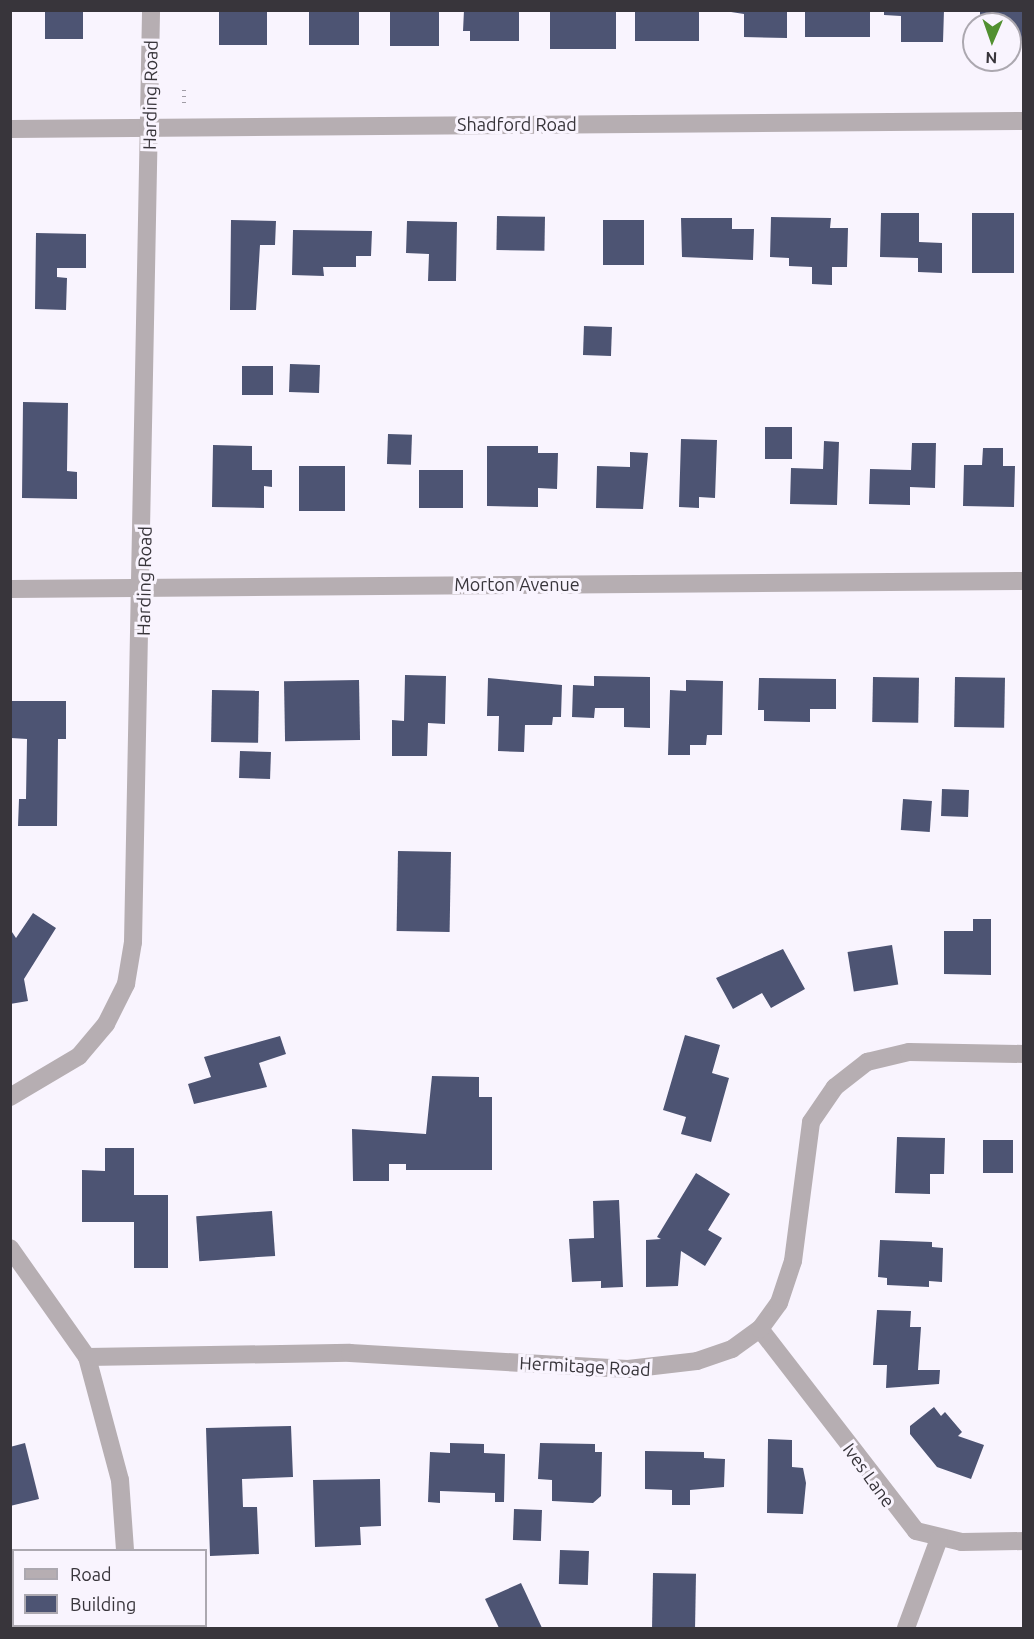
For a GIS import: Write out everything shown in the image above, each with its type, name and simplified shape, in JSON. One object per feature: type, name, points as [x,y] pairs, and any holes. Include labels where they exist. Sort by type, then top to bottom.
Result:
[{"type":"street","name":"Harding Road","points":[[10,1097],[79,1056],[106,1024],[126,984],[133,942],[144,587],[151,10]]},
{"type":"street","name":"Shadford Road","points":[[10,129],[149,126],[1023,121]]},
{"type":"street","name":"Morton Avenue","points":[[10,589],[1023,581]]},
{"type":"street","name":"Hermitage Road","points":[[87,1357],[350,1353],[662,1369],[732,1349],[760,1329],[779,1303],[793,1261],[811,1122],[835,1088],[867,1062],[909,1052],[1023,1054]]},
{"type":"street","points":[[10,1248],[87,1357],[120,1480],[125,1549]]},
{"type":"street","name":"Ives Lane","points":[[760,1329],[899,1515],[916,1531],[939,1539],[1023,1541]]},
{"type":"street","points":[[906,1629],[939,1539]]},
{"type":"path","points":[[184,88],[184,103]]},
{"type":"building","points":[[45,10],[83,10],[83,39],[45,39]]},
{"type":"building","points":[[219,10],[267,10],[267,45],[219,45]]},
{"type":"building","points":[[309,10],[359,10],[359,45],[309,45]]},
{"type":"building","points":[[390,10],[439,10],[439,46],[390,46]]},
{"type":"building","points":[[464,10],[519,10],[519,41],[470,41],[470,31],[463,31]]},
{"type":"building","points":[[550,10],[616,10],[616,49],[550,49]]},
{"type":"building","points":[[635,10],[699,10],[699,41],[635,41]]},
{"type":"building","points":[[718,10],[787,10],[787,38],[744,37],[744,14]]},
{"type":"building","points":[[805,10],[870,10],[870,37],[805,37]]},
{"type":"building","points":[[884,10],[944,10],[943,42],[901,42],[901,16],[884,15]]},
{"type":"building","points":[[980,10],[1024,10],[1024,41],[1022,41],[1022,12],[980,12]]},
{"type":"building","points":[[881,213],[919,213],[919,242],[942,243],[942,273],[918,272],[918,258],[880,257]]},
{"type":"building","points":[[972,213],[1014,213],[1014,273],[972,273]]},
{"type":"building","points":[[497,216],[545,217],[544,251],[496,250]]},
{"type":"building","points":[[771,217],[831,218],[830,228],[848,228],[847,267],[832,267],[832,285],[812,284],[812,267],[789,266],[789,258],[770,257]]},
{"type":"building","points":[[681,218],[732,218],[732,229],[754,229],[753,260],[682,257]]},
{"type":"building","points":[[231,220],[276,221],[275,245],[260,245],[256,310],[230,310]]},
{"type":"building","points":[[603,220],[644,220],[644,265],[603,265]]},
{"type":"building","points":[[407,221],[457,222],[456,281],[428,281],[429,254],[406,253]]},
{"type":"building","points":[[293,230],[372,231],[371,256],[356,256],[356,267],[323,267],[324,276],[292,275]]},
{"type":"building","points":[[36,233],[86,234],[86,268],[57,268],[57,277],[67,278],[66,310],[35,309]]},
{"type":"building","points":[[584,326],[612,327],[611,356],[583,355]]},
{"type":"building","points":[[290,364],[320,365],[319,393],[289,392]]},
{"type":"building","points":[[242,366],[273,366],[273,395],[242,395]]},
{"type":"building","points":[[23,402],[68,403],[67,471],[77,472],[77,499],[22,498]]},
{"type":"building","points":[[765,427],[792,427],[792,459],[765,459]]},
{"type":"building","points":[[388,434],[412,435],[411,465],[387,464]]},
{"type":"building","points":[[681,439],[717,440],[715,498],[699,497],[699,508],[679,507]]},
{"type":"building","points":[[824,441],[839,442],[837,505],[790,504],[791,468],[823,469]]},
{"type":"building","points":[[912,443],[936,443],[935,488],[910,487],[910,505],[869,504],[870,469],[911,470]]},
{"type":"building","points":[[213,445],[252,446],[252,470],[272,470],[272,487],[264,486],[264,508],[212,507]]},
{"type":"building","points":[[487,446],[538,446],[538,453],[558,453],[557,489],[538,488],[538,507],[487,506]]},
{"type":"building","points":[[983,448],[1003,448],[1003,466],[1015,466],[1014,507],[963,506],[964,465],[982,465]]},
{"type":"building","points":[[630,452],[648,453],[643,509],[596,508],[597,466],[630,467]]},
{"type":"building","points":[[299,466],[345,466],[345,511],[299,511]]},
{"type":"building","points":[[419,470],[463,470],[463,508],[419,508]]},
{"type":"building","points":[[405,675],[446,676],[445,724],[428,723],[427,756],[392,756],[392,720],[404,721]]},
{"type":"building","points":[[594,676],[650,677],[650,728],[624,727],[624,708],[595,708],[594,718],[572,717],[573,685],[594,686]]},
{"type":"building","points":[[873,677],[919,678],[918,723],[872,722]]},
{"type":"building","points":[[955,677],[1005,678],[1004,728],[954,727]]},
{"type":"building","points":[[488,678],[562,685],[561,717],[553,717],[552,725],[525,725],[524,752],[498,751],[499,716],[487,716]]},
{"type":"building","points":[[759,678],[836,679],[836,709],[810,709],[810,722],[764,721],[764,710],[758,710]]},
{"type":"building","points":[[359,680],[360,740],[285,741],[284,681]]},
{"type":"building","points":[[686,680],[723,681],[722,735],[707,735],[706,745],[690,745],[690,755],[668,755],[670,690],[686,691]]},
{"type":"building","points":[[212,690],[259,691],[258,743],[211,742]]},
{"type":"building","points":[[11,701],[66,701],[66,739],[58,739],[57,826],[18,826],[19,799],[26,799],[27,739],[11,738]]},
{"type":"building","points":[[240,751],[271,752],[270,779],[239,778]]},
{"type":"building","points":[[942,789],[969,790],[968,817],[941,816]]},
{"type":"building","points":[[903,799],[932,801],[930,832],[901,830]]},
{"type":"building","points":[[398,851],[451,852],[450,932],[397,931]]},
{"type":"building","points":[[33,913],[56,928],[24,979],[28,1001],[10,1004],[10,929],[16,938]]},
{"type":"building","points":[[973,919],[991,919],[991,975],[944,974],[944,931],[973,931]]},
{"type":"building","points":[[892,945],[898,985],[854,992],[848,952]]},
{"type":"building","points":[[783,949],[805,989],[771,1008],[762,993],[733,1009],[716,978]]},
{"type":"building","points":[[685,1035],[720,1045],[712,1073],[729,1078],[711,1142],[681,1134],[686,1117],[663,1110]]},
{"type":"building","points":[[280,1036],[286,1054],[259,1063],[267,1087],[194,1104],[188,1084],[211,1077],[204,1057]]},
{"type":"building","points":[[432,1076],[479,1077],[479,1097],[492,1097],[492,1170],[406,1170],[406,1164],[389,1164],[389,1181],[353,1181],[352,1129],[426,1134]]},
{"type":"building","points":[[897,1137],[945,1138],[944,1174],[930,1174],[930,1194],[895,1193]]},
{"type":"building","points":[[983,1140],[1013,1140],[1013,1173],[983,1173]]},
{"type":"building","points":[[105,1148],[134,1148],[134,1195],[168,1195],[168,1268],[134,1268],[134,1222],[82,1222],[82,1170],[105,1171]]},
{"type":"building","points":[[696,1173],[730,1194],[708,1230],[722,1238],[705,1266],[681,1251],[678,1286],[646,1287],[646,1240],[661,1239],[657,1237]]},
{"type":"building","points":[[619,1200],[623,1287],[601,1288],[601,1281],[572,1282],[569,1239],[594,1238],[593,1201]]},
{"type":"building","points":[[272,1211],[275,1256],[199,1261],[196,1216]]},
{"type":"building","points":[[880,1240],[932,1242],[932,1247],[943,1248],[942,1282],[929,1281],[929,1287],[887,1285],[887,1278],[878,1277]]},
{"type":"building","points":[[877,1310],[911,1311],[910,1327],[921,1327],[918,1370],[940,1370],[939,1384],[886,1388],[887,1365],[873,1365]]},
{"type":"building","points":[[934,1407],[941,1416],[945,1412],[962,1432],[958,1436],[984,1445],[971,1479],[937,1467],[910,1434],[910,1426]]},
{"type":"building","points":[[291,1426],[293,1477],[242,1479],[243,1507],[257,1507],[259,1554],[210,1556],[206,1428]]},
{"type":"building","points":[[768,1439],[792,1440],[792,1467],[803,1468],[806,1483],[803,1514],[767,1513]]},
{"type":"building","points":[[25,1443],[39,1499],[10,1506],[10,1447]]},
{"type":"building","points":[[450,1443],[484,1444],[484,1453],[505,1454],[504,1502],[495,1502],[495,1493],[440,1491],[440,1503],[428,1502],[430,1452],[450,1453]]},
{"type":"building","points":[[540,1443],[595,1444],[595,1452],[602,1452],[601,1496],[593,1503],[552,1501],[552,1480],[538,1479]]},
{"type":"building","points":[[645,1451],[704,1452],[704,1458],[725,1459],[724,1487],[690,1490],[690,1505],[672,1505],[672,1490],[645,1489]]},
{"type":"building","points":[[380,1479],[381,1526],[360,1527],[361,1545],[315,1547],[313,1480]]},
{"type":"building","points":[[514,1509],[542,1510],[541,1541],[513,1540]]},
{"type":"building","points":[[560,1550],[589,1551],[588,1585],[559,1584]]},
{"type":"building","points":[[10,1566],[12,1566],[12,1605],[10,1605]]},
{"type":"building","points":[[653,1573],[696,1574],[695,1628],[652,1628]]},
{"type":"building","points":[[521,1583],[542,1628],[499,1628],[485,1599]]}]
